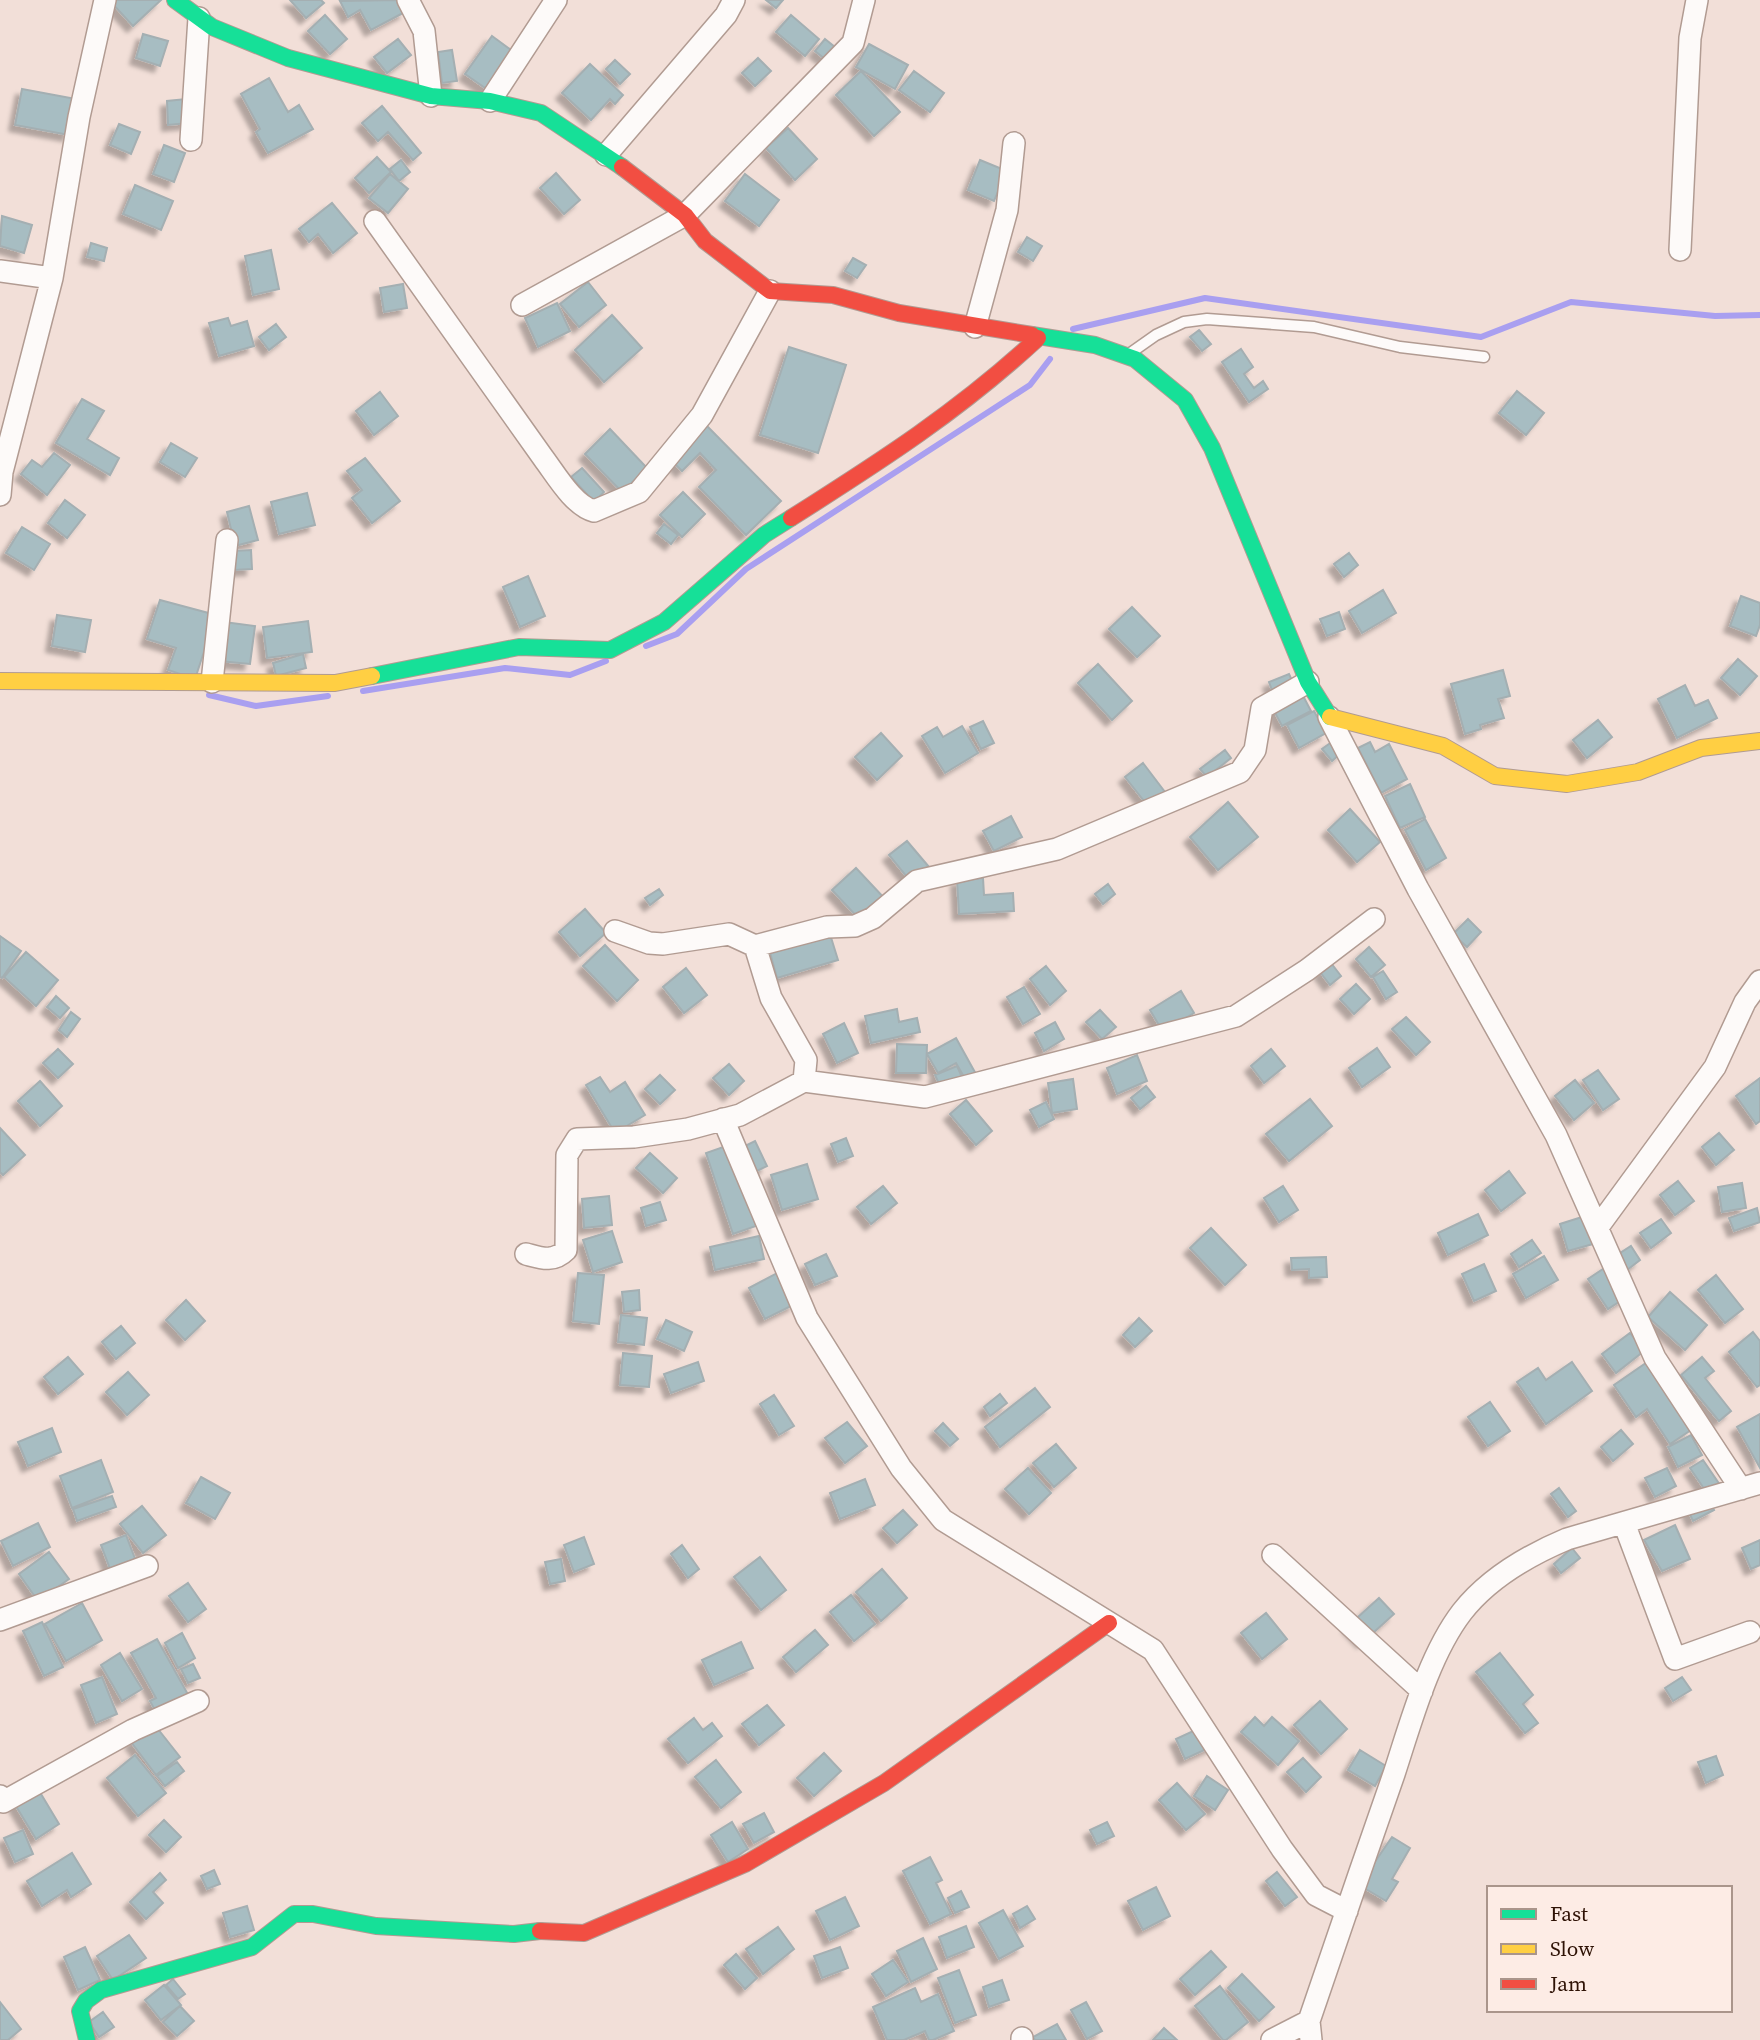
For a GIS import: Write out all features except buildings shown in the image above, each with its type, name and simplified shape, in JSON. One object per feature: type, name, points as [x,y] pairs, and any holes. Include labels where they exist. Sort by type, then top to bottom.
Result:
[{"type":"street","points":[[0,495],[2,472],[52,278],[79,117],[104,0]]},
{"type":"street","points":[[175,0],[212,27],[288,58],[430,96],[491,101],[541,113],[606,155],[685,215],[705,241],[770,291],[833,295],[899,313],[1038,338],[1095,345],[1135,359],[1185,400],[1212,448],[1308,682],[1329,717],[1418,889],[1556,1135],[1655,1358],[1750,1486],[1543,1549],[1497,1580],[1464,1610],[1452,1626],[1422,1691],[1347,1911],[1310,2031],[1272,2040]]},
{"type":"street","points":[[408,0],[424,30],[430,96]]},
{"type":"street","points":[[491,101],[556,0]]},
{"type":"street","points":[[606,155],[726,15],[734,0]]},
{"type":"street","points":[[522,305],[685,215],[853,43],[864,0]]},
{"type":"street","points":[[1680,250],[1690,38],[1697,0]]},
{"type":"street","points":[[191,140],[200,18]]},
{"type":"street","points":[[975,327],[1007,210],[1014,143]]},
{"type":"street","points":[[375,221],[544,459],[573,496],[588,510],[594,511],[639,492],[702,415],[770,291]]},
{"type":"street","points":[[0,271],[52,278]]},
{"type":"street","points":[[0,681],[335,683],[519,647],[610,650],[664,622],[764,535],[920,436],[985,387],[1038,338]]},
{"type":"street","points":[[212,682],[227,540]]},
{"type":"street","points":[[615,931],[649,943],[663,944],[729,934],[755,946],[827,927],[864,924],[917,881],[1057,849],[1240,772],[1255,750],[1262,708],[1308,682]]},
{"type":"street","points":[[1329,717],[1443,746],[1495,776],[1567,784],[1639,772],[1701,748],[1760,741]]},
{"type":"street","points":[[526,1254],[547,1260],[559,1257],[566,1250],[567,1155],[577,1139],[634,1137],[740,1115],[804,1081],[925,1097],[1236,1016],[1307,970],[1374,919]]},
{"type":"street","points":[[755,946],[771,998],[806,1060],[804,1081]]},
{"type":"street","points":[[1598,1227],[1715,1067],[1745,1002],[1760,981]]},
{"type":"street","points":[[723,1119],[807,1318],[901,1468],[943,1520],[1153,1650],[1316,1895],[1347,1911]]},
{"type":"street","points":[[1624,1523],[1675,1660],[1750,1632]]},
{"type":"street","points":[[1273,1555],[1422,1691]]},
{"type":"street","points":[[0,1619],[147,1566]]},
{"type":"street","points":[[87,2040],[78,2017],[83,2001],[101,1990],[252,1947],[294,1914],[376,1926],[514,1934],[545,1930],[584,1933],[745,1864],[884,1783],[1110,1623]]},
{"type":"street","points":[[0,1796],[3,1802],[133,1730],[198,1701]]},
{"type":"lane","points":[[1126,356],[1156,335],[1184,322],[1207,319],[1314,327],[1400,347],[1484,357]]},
{"type":"waterway","points":[[1073,329],[1205,298],[1481,337],[1571,302],[1715,316],[1760,315]]},
{"type":"waterway","points":[[646,646],[677,634],[746,569],[1030,385],[1050,359]]},
{"type":"waterway","points":[[363,691],[505,668],[570,675],[606,661]]},
{"type":"waterway","points":[[209,695],[256,706],[328,696]]},
{"type":"traffic: fast","points":[[175,0],[212,27],[288,58],[431,96],[490,101],[541,113],[622,167]]},
{"type":"traffic: fast","points":[[1032,335],[1095,345],[1135,359],[1185,400],[1212,448],[1308,682],[1330,717]]},
{"type":"traffic: fast","points":[[372,676],[519,647],[610,650],[664,622],[764,535],[791,518]]},
{"type":"traffic: fast","points":[[87,2040],[80,2011],[86,2001],[101,1990],[252,1947],[294,1914],[313,1914],[376,1926],[514,1934],[540,1931]]},
{"type":"traffic: slow","points":[[0,681],[335,683],[372,676]]},
{"type":"traffic: slow","points":[[1330,717],[1443,746],[1495,776],[1567,784],[1638,772],[1701,748],[1760,741]]},
{"type":"traffic: jam","points":[[622,167],[685,215],[705,241],[770,291],[833,295],[899,313],[1032,335]]},
{"type":"traffic: jam","points":[[791,518],[949,412],[1038,338]]},
{"type":"traffic: jam","points":[[540,1931],[584,1933],[745,1864],[884,1783],[1109,1623]]}]
